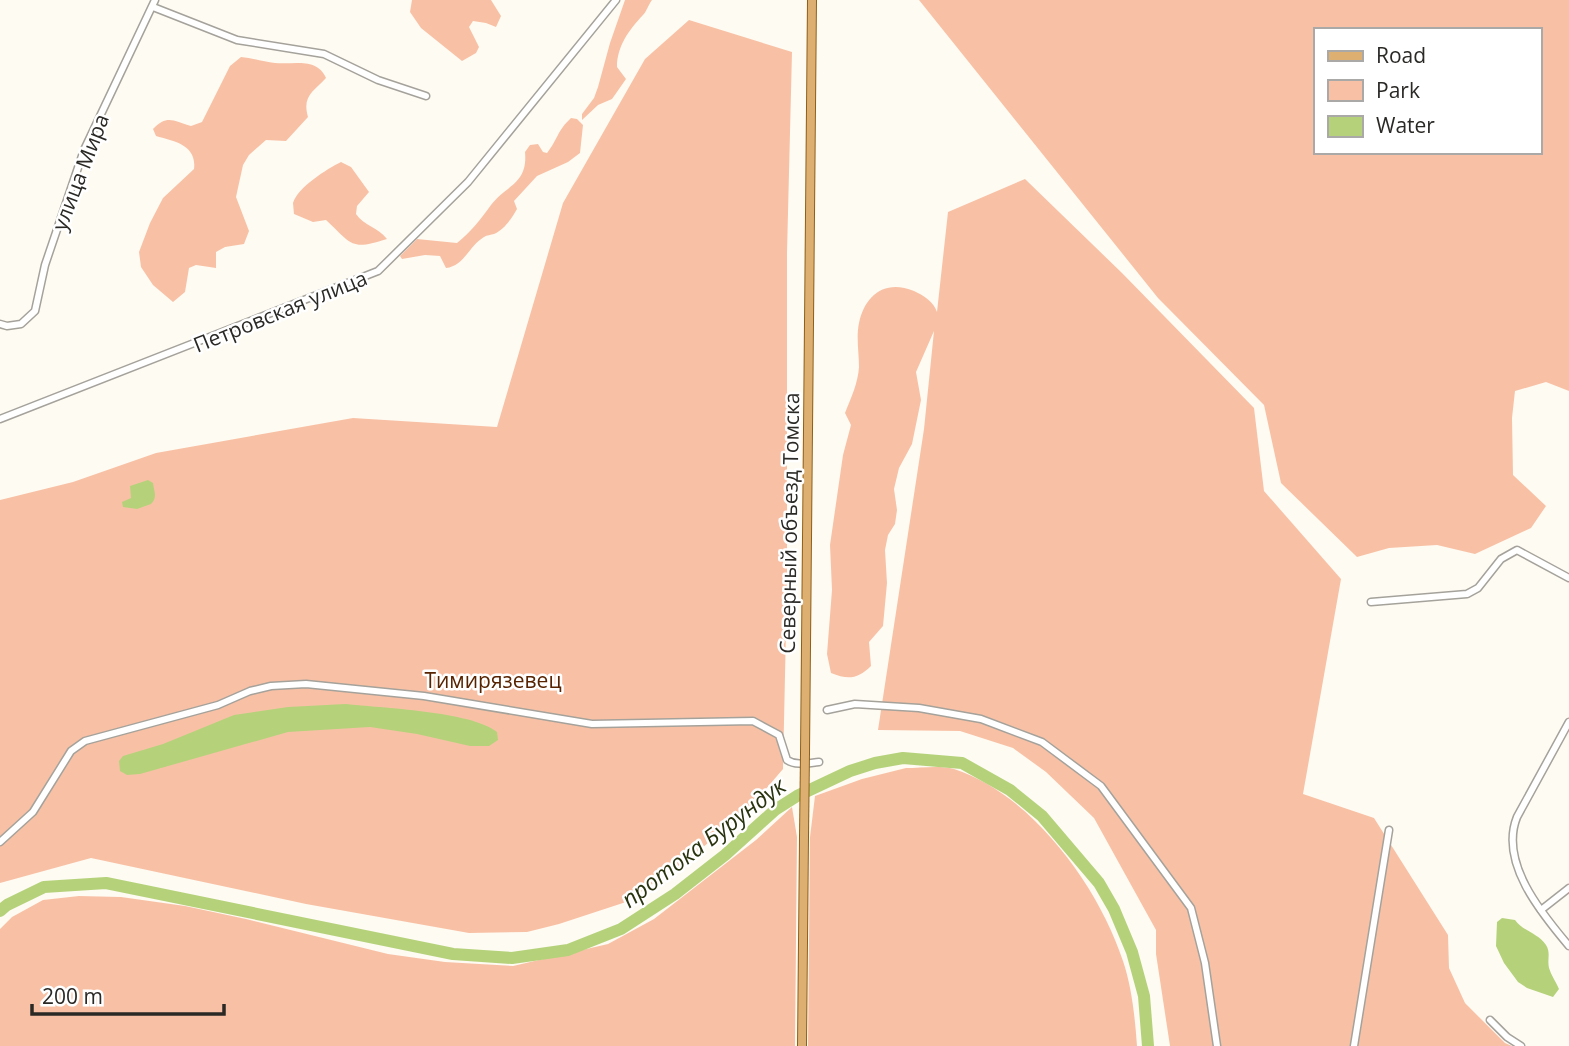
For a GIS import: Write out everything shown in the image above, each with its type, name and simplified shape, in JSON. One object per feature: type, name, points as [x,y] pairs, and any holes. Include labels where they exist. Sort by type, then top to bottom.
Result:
[{"type":"main road","name":"Северный объезд Томска","points":[[802,1046],[812,0]]},
{"type":"street","name":"Петровская улица","points":[[0,419],[378,271],[468,182],[617,0]]},
{"type":"street","points":[[154,3],[237,40],[324,54],[378,80],[426,96]]},
{"type":"street","name":"улица Мира","points":[[0,324],[21,324],[35,311],[45,265],[84,150],[154,3]]},
{"type":"street","points":[[1371,602],[1467,594],[1478,588],[1501,559],[1517,550],[1569,578]]},
{"type":"street","points":[[0,842],[33,812],[71,751],[85,741],[218,705],[250,691],[271,686],[306,684],[424,696],[592,724],[752,721],[779,735],[790,762],[819,762]]},
{"type":"street","points":[[827,710],[855,704],[919,708],[981,719],[1042,742],[1101,786],[1191,908],[1205,963],[1217,1046]]},
{"type":"street","points":[[1569,722],[1513,829],[1511,842],[1524,881],[1569,946]]},
{"type":"street","points":[[1354,1046],[1389,830]]},
{"type":"street","points":[[1541,909],[1569,888]]},
{"type":"street","points":[[1490,1020],[1507,1037],[1521,1046]]},
{"type":"green space","points":[[412,0],[491,0],[501,16],[496,27],[473,21],[469,27],[479,47],[476,53],[462,61],[421,28],[410,12]]},
{"type":"green space","points":[[625,0],[652,0],[619,52],[617,67],[626,79],[612,99],[598,105],[582,120],[582,114],[594,98],[598,87]]},
{"type":"green space","points":[[919,0],[1569,0],[1569,391],[1546,382],[1515,391],[1512,418],[1513,475],[1546,506],[1531,528],[1475,554],[1437,545],[1389,548],[1357,557],[1281,483],[1264,405],[1158,298]]},
{"type":"green space","name":"Тимирязевец","points":[[689,20],[792,52],[787,253],[787,583],[783,769],[753,804],[694,855],[626,902],[527,932],[469,933],[306,904],[91,858],[0,883],[0,500],[73,482],[156,453],[353,418],[497,427],[563,203],[645,59]]},
{"type":"green space","points":[[241,57],[275,63],[304,63],[317,67],[326,78],[308,99],[308,117],[286,141],[266,140],[249,155],[243,165],[236,197],[249,231],[244,244],[225,247],[216,252],[216,268],[196,265],[189,268],[185,292],[173,302],[153,285],[141,267],[139,252],[163,198],[194,169],[194,161],[192,154],[183,145],[156,136],[153,129],[167,120],[191,126],[202,122],[230,66]]},
{"type":"green space","points":[[571,118],[577,119],[583,125],[580,153],[568,162],[537,176],[514,201],[517,209],[501,230],[485,236],[462,260],[446,268],[440,256],[425,255],[402,259],[400,256],[417,239],[457,243],[462,239],[497,198],[520,178],[525,152],[530,145],[538,144],[543,152],[547,153]]},
{"type":"green space","points":[[341,162],[351,167],[369,192],[357,206],[356,214],[387,239],[358,245],[347,240],[326,220],[313,222],[294,214],[293,203],[301,191]]},
{"type":"green space","points":[[1025,179],[1122,273],[1254,408],[1264,491],[1341,579],[1303,794],[1374,818],[1448,935],[1449,968],[1465,1003],[1505,1043],[1512,1046],[1170,1046],[1156,954],[1156,930],[1094,818],[1046,772],[1013,748],[960,731],[878,730],[924,429],[934,331],[916,372],[921,400],[912,444],[899,468],[894,489],[897,510],[895,524],[888,535],[885,550],[887,583],[883,626],[869,642],[871,666],[862,674],[852,677],[831,673],[827,654],[832,590],[830,545],[843,455],[851,425],[845,413],[859,367],[858,334],[862,313],[871,297],[885,288],[894,287],[921,295],[931,302],[937,312],[948,212]]},
{"type":"green space","points":[[906,768],[954,769],[983,781],[1010,799],[1059,847],[1080,874],[1097,903],[1123,961],[1129,982],[1137,1046],[808,1046],[810,837],[815,796],[862,779]]},
{"type":"green space","points":[[792,807],[797,837],[795,1046],[0,1046],[0,929],[12,917],[43,900],[79,896],[121,897],[185,906],[246,919],[388,954],[445,962],[513,966],[608,944],[654,919],[756,840]]},
{"type":"water","points":[[148,480],[153,483],[155,494],[151,504],[137,509],[123,507],[122,502],[131,498],[130,486]]},
{"type":"water","points":[[345,704],[467,719],[497,732],[498,740],[489,746],[470,746],[370,727],[288,732],[140,774],[127,775],[120,771],[119,761],[123,756],[163,744],[234,715],[288,707]]},
{"type":"water","points":[[1502,918],[1515,920],[1546,945],[1549,968],[1559,989],[1553,997],[1518,982],[1504,963],[1496,946],[1497,922]]},
{"type":"waterway","name":"протока Бурундук","points":[[0,911],[44,887],[106,883],[453,954],[512,958],[568,950],[621,929],[675,894],[725,855],[775,810],[797,796],[850,771],[875,763],[903,758],[962,763],[1010,790],[1042,816],[1099,883],[1114,909],[1132,952],[1144,996],[1148,1046]]}]
